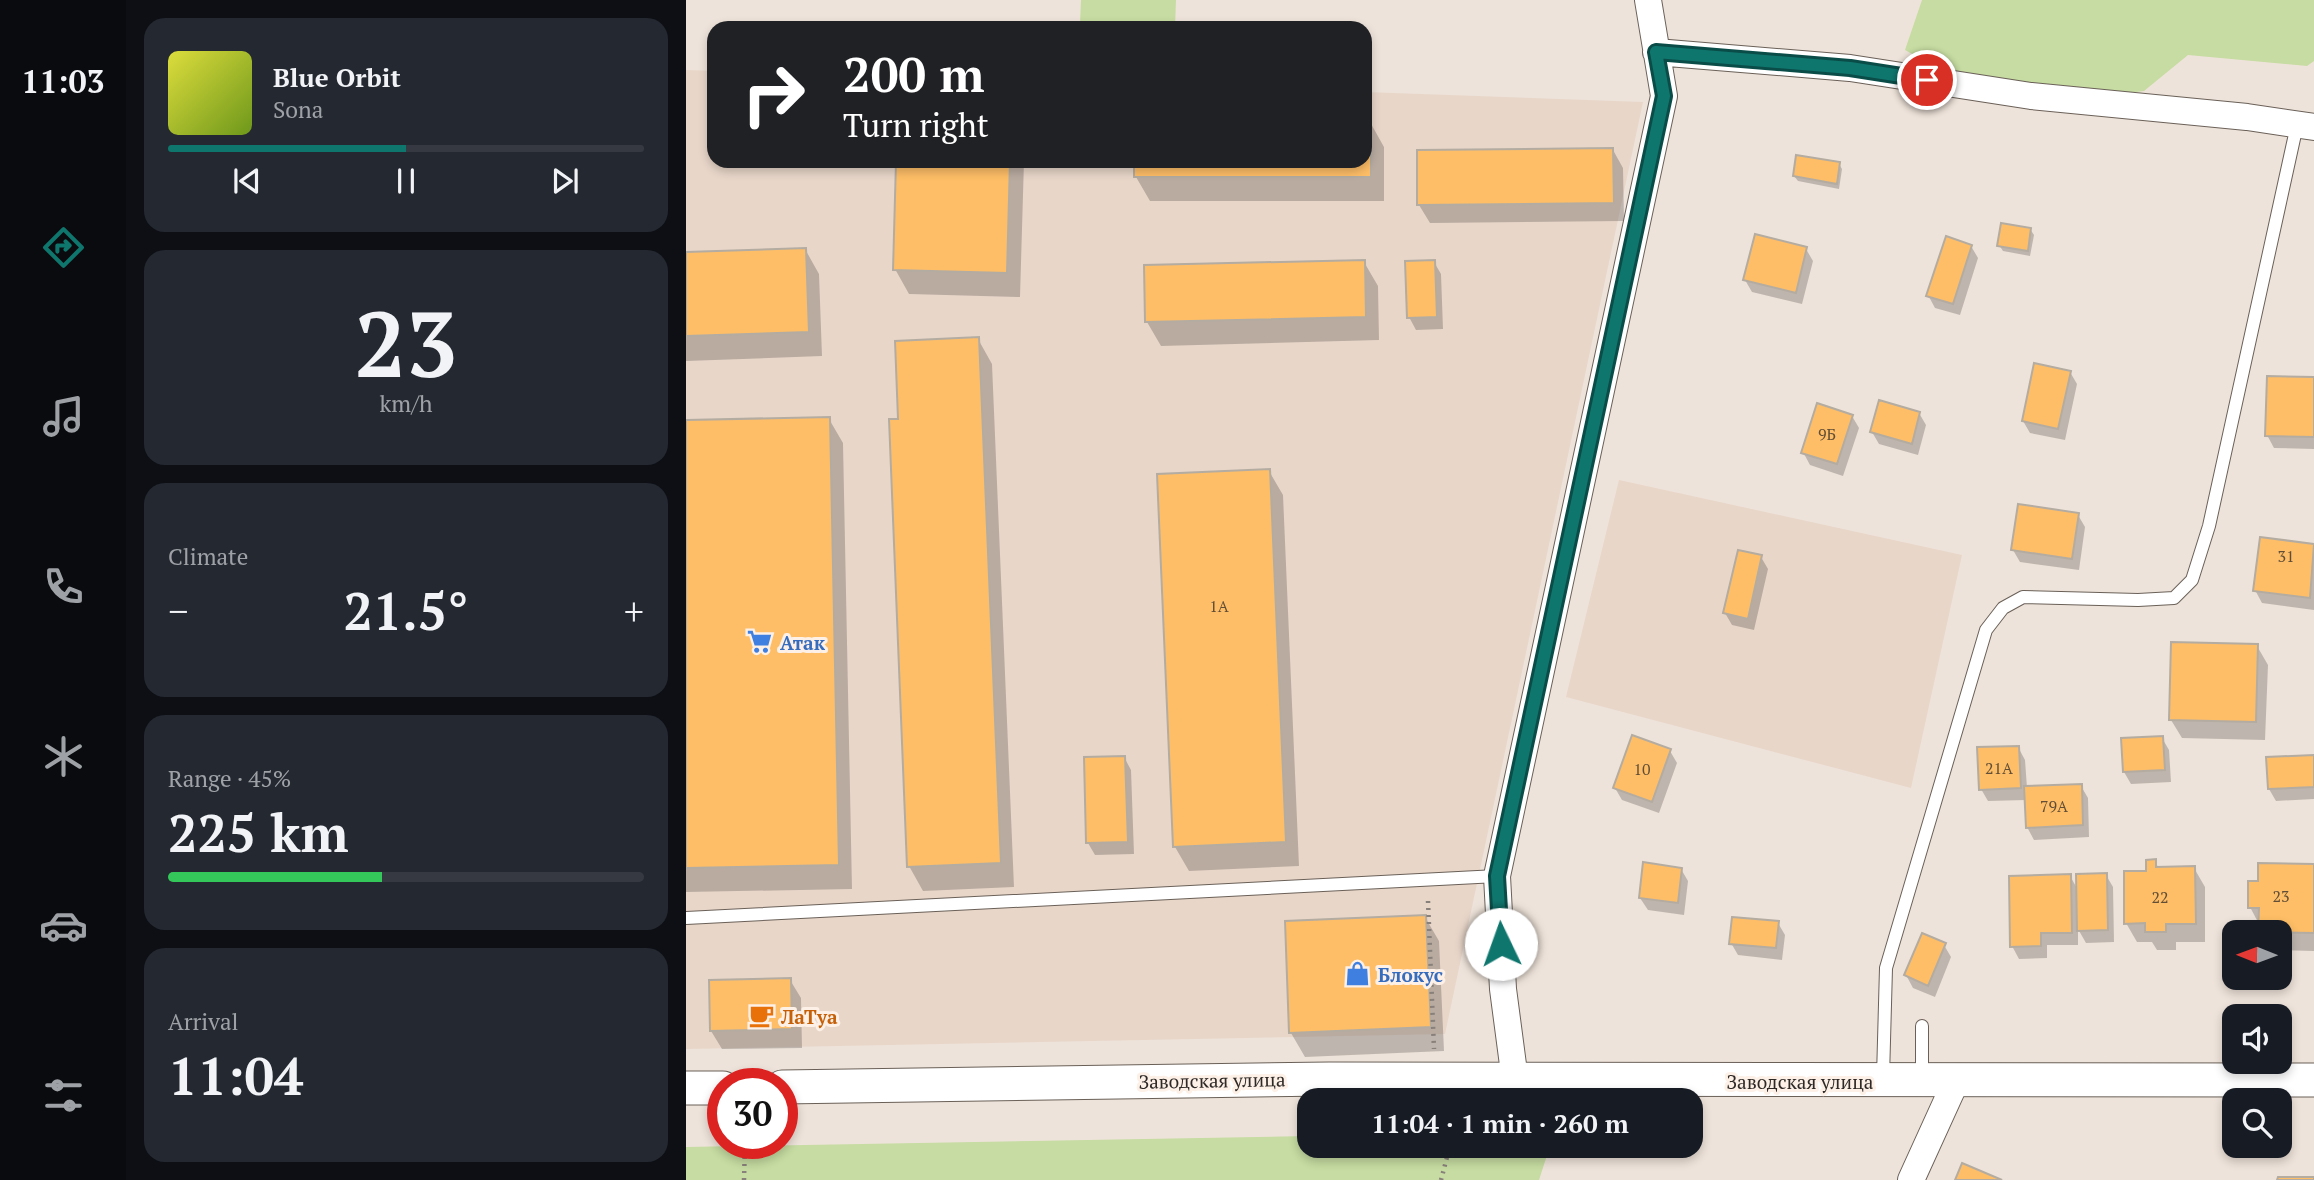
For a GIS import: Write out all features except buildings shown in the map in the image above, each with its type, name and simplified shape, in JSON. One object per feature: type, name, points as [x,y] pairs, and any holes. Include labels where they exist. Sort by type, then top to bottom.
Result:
[{"type":"street","points":[[1515,1080],[1503,989],[1497,876],[1664,96],[1648,0]]},
{"type":"street","points":[[1656,52],[1850,68],[2031,96],[2247,117],[2306,126]]},
{"type":"street","name":"Заводская улица","points":[[798,1087],[1329,1079],[2314,1080]]},
{"type":"street","points":[[1912,1180],[1956,1081]]},
{"type":"street","points":[[686,1088],[707,1088]]},
{"type":"lane","points":[[1883,1081],[1886,968],[1986,630],[2003,608],[2023,597],[2138,600],[2174,598],[2192,580],[2209,526],[2306,126]]},
{"type":"lane","points":[[686,918],[1497,876]]},
{"type":"lane","points":[[1922,1081],[1923,1026]]},
{"type":"path","points":[[1427,880],[1435,1057]]},
{"type":"path","points":[[1441,1180],[1447,1158]]},
{"type":"path","points":[[744,1180],[745,1159]]},
{"type":"shaded area","points":[[686,70],[707,71],[707,168],[1372,168],[1372,92],[1643,102],[1445,1034],[686,1049]]},
{"type":"shaded area","points":[[1619,480],[1962,555],[1911,788],[1566,697]]},
{"type":"green space","points":[[1081,0],[1176,0],[1175,21],[1080,21]]},
{"type":"green space","points":[[1922,0],[2314,0],[2314,61],[2307,66],[2188,55],[2144,91],[2095,97],[1948,74],[1905,50]]},
{"type":"green space","points":[[1297,1136],[1297,1158],[1546,1158],[1539,1180],[686,1180],[686,1147],[707,1147],[707,1159],[798,1159],[798,1145]]},
{"type":"place","name":"Атак","points":[[760,642]]},
{"type":"place","name":"Блокус","points":[[1358,974]]},
{"type":"place","name":"ЛаТуа","points":[[761,1016]]},
{"type":"route","points":[[1501,944],[1497,876],[1664,96],[1656,52],[1850,68],[1927,80]]}]
